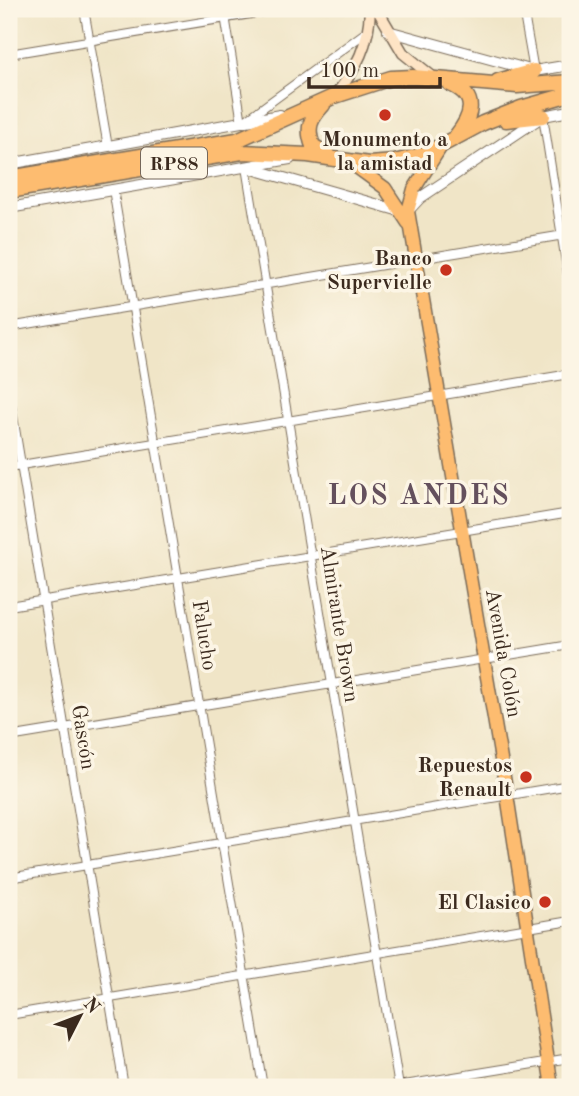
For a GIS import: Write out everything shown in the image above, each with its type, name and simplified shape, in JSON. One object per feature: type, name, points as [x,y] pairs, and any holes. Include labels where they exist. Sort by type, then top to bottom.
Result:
[{"type":"highway","points":[[487,84],[534,71]]},
{"type":"highway","name":"RP88","points":[[9,178],[237,140],[332,98],[391,78],[517,86],[570,82]]},
{"type":"highway","points":[[441,81],[466,94],[472,105],[469,118],[447,142]]},
{"type":"highway","name":"RP88","points":[[9,191],[242,152],[395,163],[447,142],[484,123],[570,94]]},
{"type":"highway","name":"Avenida Colón","points":[[332,98],[311,118],[308,133],[313,146],[344,161]]},
{"type":"highway","points":[[484,123],[542,116]]},
{"type":"main road","name":"Avenida Colón","points":[[332,98],[355,70],[365,51],[370,9]]},
{"type":"main road","points":[[377,9],[403,53],[441,81]]},
{"type":"main road","points":[[404,211],[414,189],[447,142]]},
{"type":"main road","name":"Avenida Colón","points":[[344,161],[377,180],[404,211],[410,227],[506,795],[552,1087]]},
{"type":"street","points":[[84,9],[108,146]]},
{"type":"street","points":[[9,54],[90,41],[225,13],[281,9]]},
{"type":"street","points":[[523,9],[534,71]]},
{"type":"street","points":[[225,13],[242,123]]},
{"type":"street","points":[[242,123],[369,30]]},
{"type":"street","points":[[388,31],[534,71],[570,65]]},
{"type":"street","points":[[9,164],[302,111]]},
{"type":"street","points":[[246,167],[404,211],[542,116],[570,111]]},
{"type":"street","points":[[542,116],[566,234],[570,288]]},
{"type":"street","points":[[9,208],[308,155]]},
{"type":"street","name":"Almirante Brown","points":[[246,167],[377,954],[396,1087]]},
{"type":"street","name":"Falucho","points":[[113,189],[263,1087]]},
{"type":"street","points":[[9,327],[566,234]]},
{"type":"street","points":[[9,467],[570,374]]},
{"type":"street","name":"Gascón","points":[[9,392],[124,1087]]},
{"type":"street","points":[[9,606],[570,513]]},
{"type":"street","points":[[9,737],[570,645]]},
{"type":"street","points":[[9,878],[570,785]]},
{"type":"street","points":[[9,1015],[570,921]]},
{"type":"street","points":[[396,1087],[570,1058]]},
{"type":"place","name":"Monumento a la amistad","points":[[385,115]]},
{"type":"place","name":"Banco Supervielle","points":[[446,270]]},
{"type":"place","name":"Repuestos Renault","points":[[526,777]]},
{"type":"place","name":"El Clasico","points":[[545,902]]},
{"type":"district","name":"LOS ANDES","points":[[419,494]]}]
